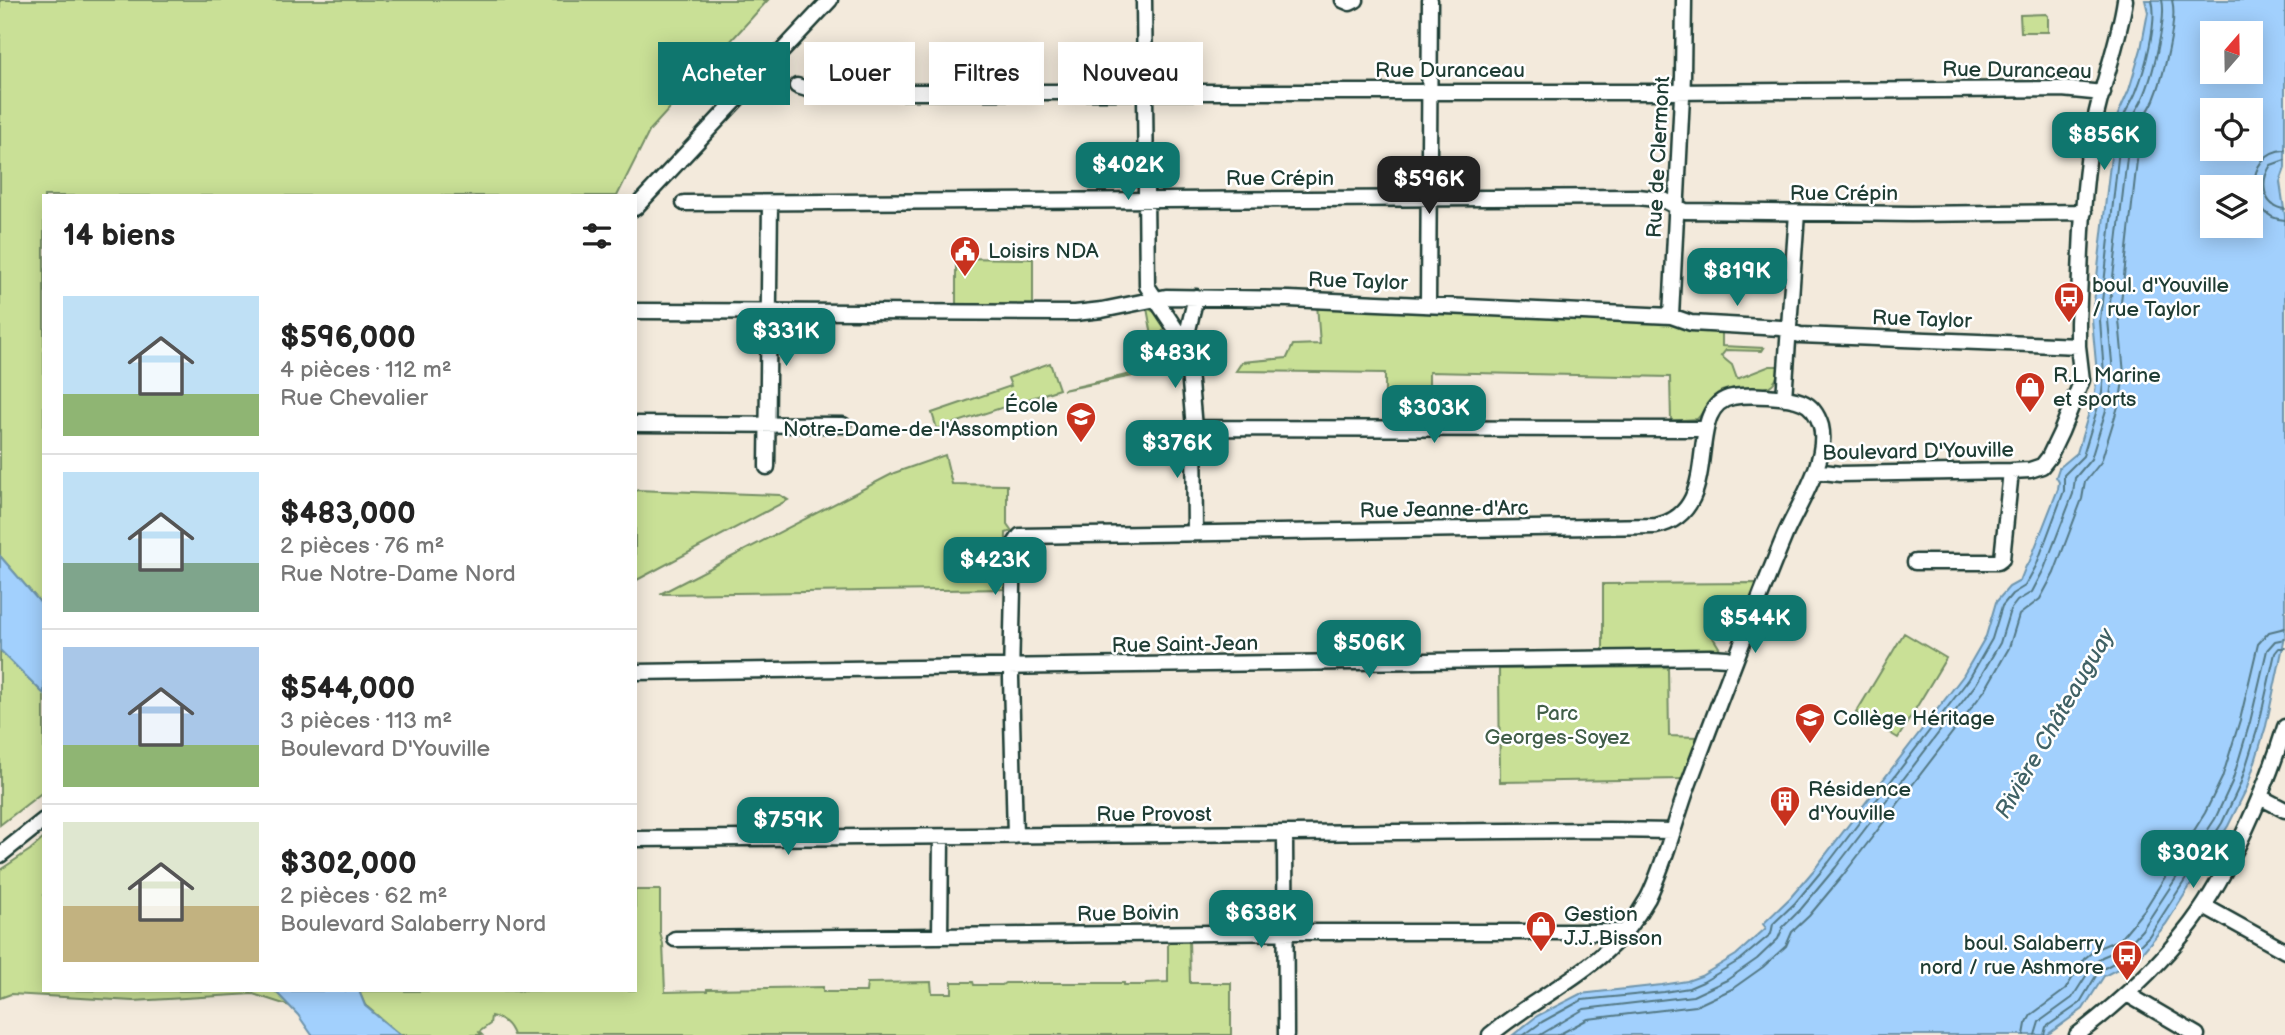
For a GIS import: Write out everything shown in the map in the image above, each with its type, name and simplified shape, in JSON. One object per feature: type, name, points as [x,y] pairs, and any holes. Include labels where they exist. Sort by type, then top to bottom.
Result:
[{"type":"street","points":[[637,206],[831,0]]},
{"type":"street","points":[[1144,0],[1144,42]]},
{"type":"street","points":[[1343,0],[1350,3],[1356,0]]},
{"type":"street","points":[[1427,305],[1430,0]]},
{"type":"street","name":"Rue de Clermont","points":[[1671,316],[1684,0]]},
{"type":"street","name":"Boulevard D'Youville","points":[[1490,1035],[1604,955],[1626,932],[1653,887],[1734,661],[1786,533],[1815,471],[1840,474],[2011,471],[2035,469],[2042,466],[2049,457],[2082,380],[2078,346],[2084,212],[2091,139],[2116,49],[2125,0]]},
{"type":"street","name":"Rue Duranceau","points":[[797,86],[817,92],[1058,92]]},
{"type":"street","name":"Rue Duranceau","points":[[1203,92],[2062,89],[2103,93]]},
{"type":"street","points":[[1145,105],[1146,279],[1148,288],[1184,346],[1192,385],[1195,428],[1195,533]]},
{"type":"street","name":"Rue Crépin","points":[[684,203],[1638,197],[1664,201],[1685,211],[1797,214],[2084,212]]},
{"type":"street","points":[[767,467],[771,203]]},
{"type":"street","points":[[1797,214],[1784,398],[1804,403],[1817,416],[1822,441],[1815,471]]},
{"type":"street","points":[[1184,346],[1196,297]]},
{"type":"street","name":"Rue Taylor","points":[[637,311],[1075,313],[1155,299],[1196,297],[1671,316],[1691,323],[1781,328],[1800,335],[2078,346]]},
{"type":"street","name":"Rue Jeanne-d'Arc","points":[[1012,668],[1013,551],[1017,538],[1029,534],[1656,526],[1676,519],[1690,506],[1699,475],[1706,429],[1714,409],[1727,398],[1784,398]]},
{"type":"street","points":[[637,424],[843,425]]},
{"type":"street","points":[[1195,428],[1706,429]]},
{"type":"street","points":[[1915,562],[1998,562],[2001,559],[2011,471]]},
{"type":"street","name":"Rue Saint-Jean","points":[[637,672],[1710,657],[1734,661]]},
{"type":"street","points":[[1012,668],[1015,836]]},
{"type":"street","points":[[2077,1035],[2127,994],[2175,944],[2204,906],[2260,797],[2285,727]]},
{"type":"street","points":[[2260,797],[2285,810]]},
{"type":"street","points":[[0,855],[42,822]]},
{"type":"street","name":"Rue Provost","points":[[637,839],[1672,831]]},
{"type":"street","points":[[1285,834],[1286,1035]]},
{"type":"street","points":[[940,936],[941,838]]},
{"type":"street","points":[[2204,906],[2285,951]]},
{"type":"street","points":[[1581,931],[1597,937],[1604,955]]},
{"type":"street","name":"Rue Boivin","points":[[675,939],[1286,932],[1626,932]]},
{"type":"street","points":[[2127,994],[2197,1035]]},
{"type":"green space","points":[[0,0],[768,0],[730,42],[658,42],[658,105],[673,105],[650,130],[618,194],[42,194],[42,605],[0,556]]},
{"type":"green space","points":[[2046,14],[2048,32],[2021,32],[2020,15]]},
{"type":"green space","points":[[956,258],[1033,259],[1033,307],[956,307]]},
{"type":"green space","points":[[1317,304],[1668,321],[1722,329],[1722,346],[1764,348],[1762,351],[1726,350],[1721,356],[1732,365],[1737,379],[1770,366],[1779,366],[1777,378],[1772,385],[1765,388],[1728,389],[1714,396],[1697,419],[1671,421],[1670,377],[1429,372],[1429,424],[1385,424],[1385,373],[1236,371],[1242,362],[1287,358],[1293,345],[1320,344]]},
{"type":"green space","points":[[1147,308],[1156,313],[1166,327],[1162,332],[1165,337],[1171,334],[1183,366],[1063,390],[1143,371],[1156,358]]},
{"type":"green space","points":[[1050,363],[1059,389],[937,429],[932,413],[1011,386],[1008,378]]},
{"type":"green space","points":[[945,455],[952,484],[1007,485],[1007,524],[1012,531],[1006,533],[1005,584],[1008,589],[660,594],[894,473]]},
{"type":"green space","points":[[637,490],[780,495],[788,500],[637,580]]},
{"type":"green space","name":"Parc Georges-Soyez","points":[[1757,583],[1736,638],[1724,618],[1707,628],[1720,649],[1603,652],[1603,584]]},
{"type":"green space","points":[[1904,633],[1946,658],[1898,738],[1856,713]]},
{"type":"green space","points":[[0,650],[42,692],[42,793],[0,825]]},
{"type":"green space","name":"Parc Georges-Soyez","points":[[1668,667],[1669,736],[1697,737],[1683,779],[1500,782],[1499,669]]},
{"type":"green space","points":[[42,840],[42,992],[276,992],[290,1006],[253,994],[133,1001],[11,994],[0,998],[0,870]]},
{"type":"green space","points":[[637,890],[660,890],[660,933],[665,992],[823,987],[823,992],[866,992],[867,983],[931,982],[932,993],[952,993],[952,982],[973,982],[974,985],[1145,985],[1168,982],[1168,939],[1189,939],[1190,983],[1231,983],[1231,1035],[513,1035],[505,1023],[491,1016],[490,1024],[479,1032],[482,1035],[400,1035],[365,1005],[359,992],[637,992]]},
{"type":"water","name":"Rivière Châteauguay","points":[[2145,0],[2285,0],[2285,168],[2280,182],[2285,216],[2285,637],[2266,726],[2247,788],[2228,826],[2166,924],[2137,959],[2104,976],[2083,1009],[2047,1035],[1513,1035],[1537,1016],[1580,994],[1687,981],[1701,976],[1736,955],[1766,928],[1763,924],[1813,871],[1963,676],[1986,636],[1996,602],[2009,587],[2020,581],[2029,563],[2058,489],[2059,482],[2056,477],[2059,468],[2077,453],[2095,392],[2097,374],[2092,320],[2115,121],[2129,90],[2148,12]]},
{"type":"water","points":[[0,556],[42,605],[42,692],[0,650]]},
{"type":"water","points":[[276,992],[359,992],[365,1006],[400,1035],[312,1035],[298,1015]]},
{"type":"place","name":"Loisirs NDA","points":[[965,278]]},
{"type":"place","name":"boul. d'Youville / rue Taylor","points":[[2069,324]]},
{"type":"place","name":"R.L. Marine et sports","points":[[2030,414]]},
{"type":"place","name":"École Notre-Dame-de-l'Assomption","points":[[1081,444]]},
{"type":"place","name":"Collège Héritage","points":[[1810,745]]},
{"type":"place","name":"Résidence d'Youville","points":[[1785,828]]},
{"type":"place","name":"Gestion J.J. Bisson","points":[[1541,953]]},
{"type":"place","name":"boul. Salaberry nord / rue Ashmore","points":[[2127,982]]}]
